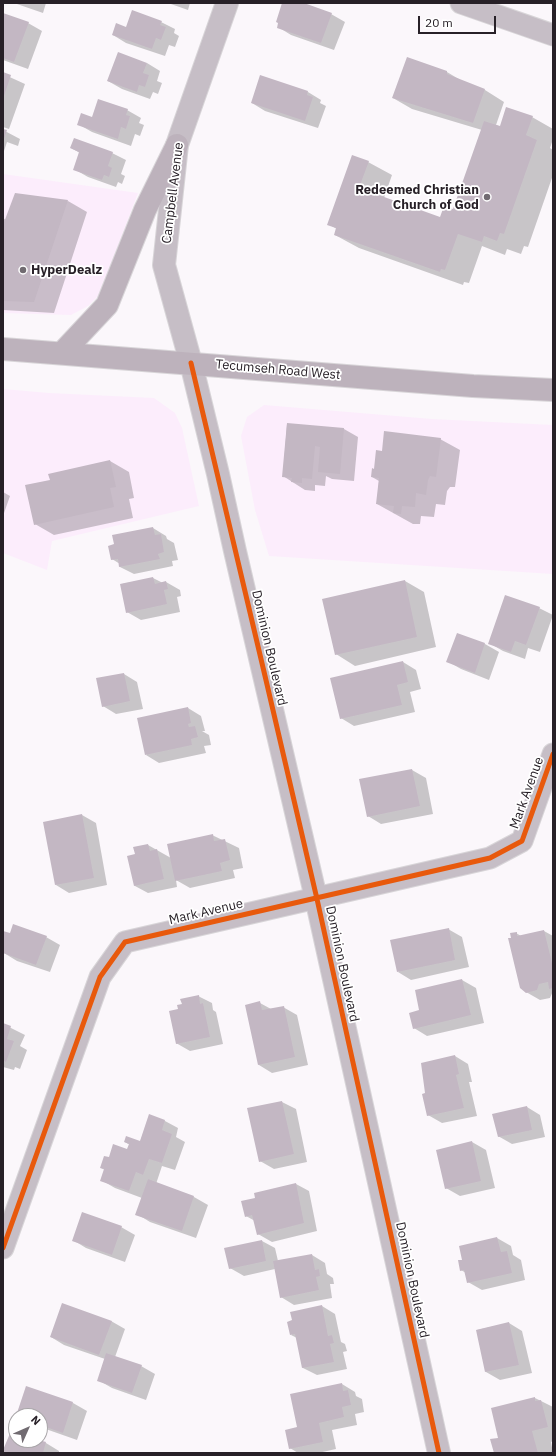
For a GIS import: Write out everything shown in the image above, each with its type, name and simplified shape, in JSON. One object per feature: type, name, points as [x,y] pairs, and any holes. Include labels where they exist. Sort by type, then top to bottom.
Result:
[{"type":"main road","points":[[62,354],[107,305],[145,210],[177,145]]},
{"type":"main road","name":"Tecumseh Road West","points":[[3,349],[472,386],[553,390]]},
{"type":"street","name":"Campbell Avenue","points":[[191,364],[164,264],[177,145],[227,3]]},
{"type":"street","points":[[461,3],[553,35]]},
{"type":"street","name":"Dominion Boulevard","points":[[191,364],[218,474],[231,536],[316,898],[439,1453]]},
{"type":"street","name":"Mark Avenue","points":[[3,1248],[100,977],[125,942],[490,858],[522,841],[553,754]]},
{"type":"shaded area","points":[[3,174],[138,193],[100,294],[88,306],[71,315],[3,313]]},
{"type":"shaded area","points":[[3,389],[49,393],[154,398],[175,413],[182,428],[199,506],[52,541],[47,570],[3,553]]},
{"type":"shaded area","points":[[264,405],[432,419],[553,425],[553,574],[269,556],[255,510],[241,436],[247,417]]},
{"type":"building","points":[[282,3],[304,3],[332,13],[321,43],[277,28],[278,23],[276,22]]},
{"type":"building","points":[[132,10],[162,21],[160,25],[166,27],[161,40],[156,38],[152,49],[112,35],[116,23],[126,27]]},
{"type":"building","points":[[3,13],[29,22],[14,62],[3,58]]},
{"type":"building","points":[[118,52],[147,63],[143,73],[149,75],[145,87],[139,85],[137,92],[107,81]]},
{"type":"building","points":[[407,57],[447,71],[447,74],[485,89],[473,123],[392,98]]},
{"type":"building","points":[[3,72],[11,75],[3,99]]},
{"type":"building","points":[[260,75],[308,91],[307,95],[313,97],[305,121],[251,103]]},
{"type":"building","points":[[98,99],[128,109],[126,115],[130,116],[126,129],[121,127],[118,139],[77,125],[81,113],[92,117]]},
{"type":"building","name":"Redeemed Christian Church of God","points":[[506,107],[533,116],[526,135],[537,140],[504,234],[500,233],[497,241],[484,236],[482,242],[458,234],[445,270],[441,269],[440,272],[334,235],[336,228],[327,225],[352,155],[369,161],[359,188],[440,217],[444,206],[453,209],[484,121],[500,126]]},
{"type":"building","points":[[3,129],[7,130],[4,139],[3,139]]},
{"type":"building","points":[[74,138],[113,152],[108,166],[112,168],[109,177],[104,175],[102,180],[73,170],[79,152],[70,148]]},
{"type":"building","points":[[15,193],[68,200],[34,302],[3,301],[3,225]]},
{"type":"building","points":[[287,423],[344,428],[340,474],[318,472],[320,447],[315,446],[312,479],[302,478],[302,483],[291,482],[292,478],[282,477]]},
{"type":"building","points":[[384,431],[441,438],[436,477],[430,476],[426,495],[416,493],[415,507],[402,506],[401,514],[393,513],[394,506],[376,504],[379,478],[371,477],[372,468],[374,469],[376,450],[382,451]]},
{"type":"building","points":[[110,460],[116,487],[110,488],[114,507],[34,525],[25,485],[50,480],[48,474]]},
{"type":"building","points":[[153,527],[155,535],[161,534],[164,552],[158,554],[160,559],[119,567],[118,559],[111,560],[108,546],[114,544],[112,535]]},
{"type":"building","points":[[153,577],[155,584],[166,581],[168,589],[164,590],[167,604],[126,613],[120,584]]},
{"type":"building","points":[[405,580],[417,637],[335,655],[322,599]]},
{"type":"building","points":[[505,595],[540,607],[526,645],[515,641],[511,652],[488,644]]},
{"type":"building","points":[[457,633],[485,643],[475,673],[446,662]]},
{"type":"building","points":[[403,661],[408,682],[397,685],[402,705],[340,719],[330,678]]},
{"type":"building","points":[[124,673],[130,701],[102,707],[96,678]]},
{"type":"building","points":[[188,707],[191,723],[188,724],[189,727],[195,726],[198,737],[191,739],[192,745],[145,755],[137,718]]},
{"type":"building","points":[[412,769],[420,806],[367,817],[359,779]]},
{"type":"building","points":[[82,814],[94,878],[55,885],[43,822]]},
{"type":"building","points":[[213,834],[214,841],[225,839],[230,860],[220,863],[222,871],[175,881],[167,844]]},
{"type":"building","points":[[148,844],[150,851],[157,849],[164,879],[134,886],[127,856],[135,854],[133,847]]},
{"type":"building","points":[[13,924],[47,936],[36,965],[3,953],[3,931],[10,933]]},
{"type":"building","points":[[449,928],[455,960],[397,972],[390,940]]},
{"type":"building","points":[[544,930],[553,967],[553,988],[549,989],[548,982],[539,984],[537,990],[526,993],[520,988],[508,938],[511,938],[510,933],[517,932],[517,936]]},
{"type":"building","points":[[462,979],[471,1015],[413,1029],[409,1013],[419,1010],[415,990]]},
{"type":"building","points":[[199,995],[200,1004],[203,1003],[210,1037],[176,1044],[169,1011],[178,1009],[177,1005],[182,1004],[180,999]]},
{"type":"building","points":[[260,1001],[262,1010],[284,1006],[295,1057],[258,1065],[245,1005]]},
{"type":"building","points":[[3,1023],[11,1026],[7,1039],[14,1041],[6,1062],[3,1060]]},
{"type":"building","points":[[455,1055],[459,1074],[456,1075],[464,1108],[427,1116],[422,1094],[425,1093],[421,1063]]},
{"type":"building","points":[[282,1101],[294,1154],[259,1162],[247,1108]]},
{"type":"building","points":[[527,1106],[532,1130],[498,1137],[492,1114]]},
{"type":"building","points":[[149,1114],[165,1120],[162,1130],[172,1134],[162,1163],[149,1159],[143,1175],[136,1172],[129,1191],[100,1181],[104,1169],[100,1168],[104,1156],[109,1157],[113,1144],[127,1149],[129,1144],[124,1142],[126,1136],[140,1141]]},
{"type":"building","points":[[472,1141],[481,1181],[445,1189],[436,1150]]},
{"type":"building","points":[[148,1179],[194,1196],[182,1231],[135,1215]]},
{"type":"building","points":[[296,1183],[304,1223],[257,1235],[252,1215],[245,1217],[241,1201],[255,1198],[254,1193]]},
{"type":"building","points":[[82,1212],[122,1226],[112,1255],[72,1241]]},
{"type":"building","points":[[497,1237],[501,1252],[507,1251],[512,1273],[467,1283],[464,1270],[460,1271],[458,1260],[462,1260],[459,1246]]},
{"type":"building","points":[[262,1240],[266,1261],[229,1269],[224,1248]]},
{"type":"building","points":[[312,1254],[315,1270],[319,1269],[320,1276],[316,1277],[319,1290],[280,1298],[273,1261]]},
{"type":"building","points":[[62,1303],[112,1321],[99,1355],[50,1337]]},
{"type":"building","points":[[322,1305],[328,1336],[332,1335],[334,1343],[330,1344],[334,1362],[302,1368],[295,1334],[290,1335],[287,1322],[292,1320],[290,1312]]},
{"type":"building","points":[[509,1322],[519,1365],[485,1372],[476,1330]]},
{"type":"building","points":[[106,1353],[142,1365],[132,1393],[97,1381]]},
{"type":"building","points":[[342,1383],[343,1391],[348,1390],[351,1405],[342,1407],[344,1417],[319,1423],[323,1442],[289,1449],[285,1430],[297,1427],[290,1394]]},
{"type":"building","points":[[26,1386],[73,1402],[63,1433],[48,1428],[48,1408],[19,1408]]},
{"type":"building","points":[[535,1397],[535,1401],[541,1400],[548,1427],[532,1431],[538,1453],[494,1453],[490,1439],[498,1438],[491,1408]]},
{"type":"building","points":[[8,1438],[8,1448],[44,1448],[43,1453],[3,1453]]},
{"type":"cycle path","points":[[191,363],[317,899],[439,1453]]},
{"type":"cycle path","points":[[3,1248],[100,977],[125,942],[490,858],[522,841],[553,754]]},
{"type":"place","name":"Redeemed Christian Church of God","points":[[487,197]]},
{"type":"place","name":"HyperDealz","points":[[23,270]]}]
